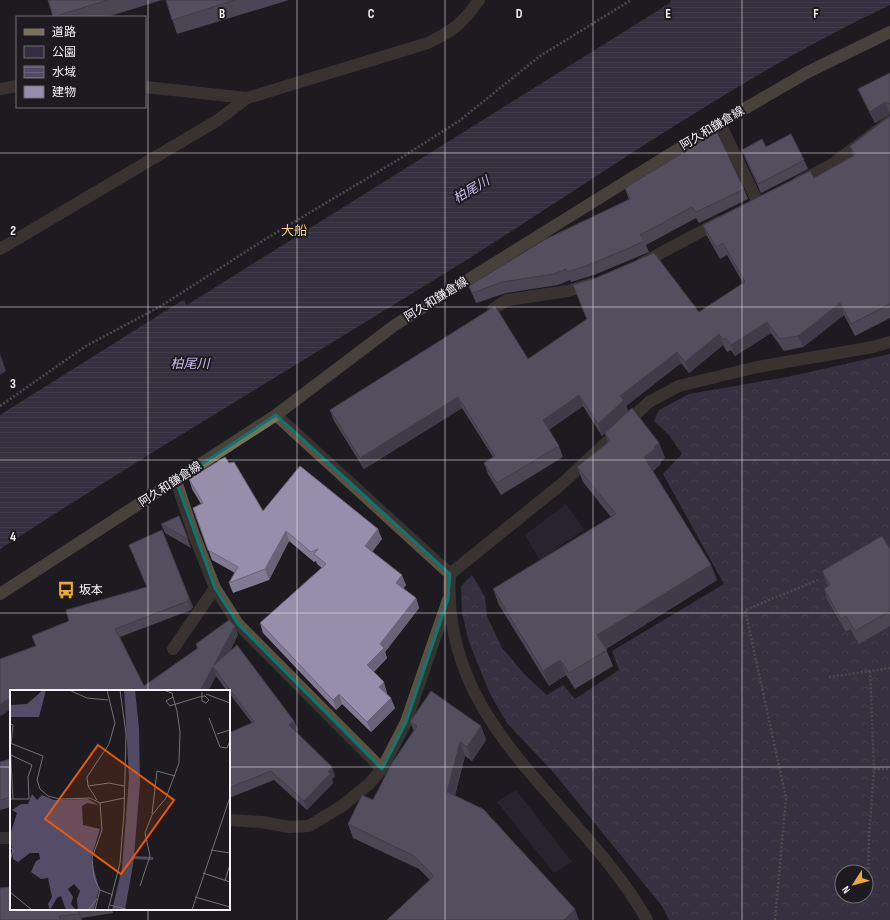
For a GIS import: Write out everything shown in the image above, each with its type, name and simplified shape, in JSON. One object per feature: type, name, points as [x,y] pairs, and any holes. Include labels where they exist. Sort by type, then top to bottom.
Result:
[{"type":"main road","name":"阿久和鎌倉線","points":[[0,594],[276,415],[395,325],[720,123],[808,72],[890,32]]},
{"type":"street","points":[[0,249],[218,120],[247,98],[428,43],[448,33],[465,20],[479,0]]},
{"type":"street","points":[[0,89],[16,86]]},
{"type":"street","points":[[146,87],[247,98]]},
{"type":"street","points":[[784,189],[831,165],[890,121]]},
{"type":"street","points":[[720,123],[758,203]]},
{"type":"street","points":[[745,210],[771,196]]},
{"type":"street","points":[[634,266],[655,257],[698,232],[731,216]]},
{"type":"street","points":[[494,309],[507,300],[568,291],[604,279]]},
{"type":"street","points":[[647,920],[610,866],[511,750],[483,708],[467,679],[454,639],[448,599],[450,574],[564,482],[649,402],[679,386],[758,367],[873,347],[890,342]]},
{"type":"street","points":[[276,415],[450,574]]},
{"type":"street","points":[[176,481],[194,535],[215,588],[238,624],[382,769]]},
{"type":"street","points":[[173,649],[215,588]]},
{"type":"street","points":[[230,820],[262,822],[289,827],[308,826],[342,806],[369,784],[382,769],[406,722],[448,599]]},
{"type":"path","points":[[0,406],[86,346],[161,306],[264,240],[446,130],[540,56],[630,0]]},
{"type":"path","points":[[775,920],[786,798],[745,610],[818,580]]},
{"type":"path","points":[[829,677],[890,668]]},
{"type":"path","points":[[868,864],[874,769],[870,671]]},
{"type":"path","points":[[874,769],[890,769]]},
{"type":"highlighted area","points":[[276,415],[450,574],[448,599],[406,722],[382,769],[238,624],[215,588],[176,481]]},
{"type":"green space","points":[[890,354],[890,920],[669,920],[662,906],[554,773],[507,723],[490,694],[469,642],[462,613],[461,586],[472,575],[485,597],[487,616],[502,648],[526,676],[547,695],[563,685],[575,699],[619,670],[612,651],[724,584],[663,474],[682,454],[669,435],[654,421],[659,410],[689,394],[787,377]]},
{"type":"green space","points":[[566,504],[584,529],[540,561],[525,535]]},
{"type":"green space","points":[[516,790],[572,862],[554,873],[497,802]]},
{"type":"water","name":"柏尾川","points":[[671,0],[890,0],[890,5],[835,32],[781,62],[675,125],[468,259],[175,439],[0,549],[0,415],[183,300],[187,305],[670,3]]},
{"type":"building","points":[[48,0],[108,0],[56,16],[53,16]]},
{"type":"building","points":[[166,0],[235,0],[172,20]]},
{"type":"building","points":[[890,73],[890,104],[885,102],[870,112],[858,89]]},
{"type":"building","points":[[890,116],[890,304],[851,324],[840,303],[798,336],[780,339],[767,322],[731,345],[726,338],[723,340],[719,334],[685,362],[677,352],[620,396],[624,400],[598,424],[579,395],[543,420],[559,446],[497,483],[484,463],[495,456],[458,397],[360,458],[330,410],[495,306],[528,359],[587,319],[573,285],[596,278],[654,253],[699,312],[745,282],[723,243],[716,247],[703,225],[810,171],[814,178],[855,155],[850,146]]},
{"type":"building","points":[[717,132],[744,189],[696,212],[692,207],[640,235],[645,241],[591,264],[567,272],[566,269],[554,274],[502,282],[472,293],[469,286],[546,239],[630,199],[625,188]]},
{"type":"building","points":[[791,134],[804,160],[758,184],[742,150],[762,139],[766,147]]},
{"type":"building","points":[[632,408],[659,443],[654,447],[655,449],[644,457],[711,565],[597,635],[607,650],[569,673],[560,660],[543,671],[493,589],[616,514],[577,467],[610,441],[605,433]]},
{"type":"building","points":[[225,457],[229,463],[234,462],[263,511],[300,466],[378,529],[365,546],[402,575],[396,583],[416,598],[380,644],[384,648],[367,665],[384,682],[379,687],[391,698],[367,722],[339,694],[333,700],[260,623],[326,564],[314,554],[318,549],[311,552],[286,531],[265,569],[229,583],[238,567],[208,550],[193,508],[203,503],[189,479]]},
{"type":"building","points":[[179,516],[188,539],[161,524]]},
{"type":"building","points":[[162,530],[189,598],[188,601],[115,629],[144,686],[198,648],[196,644],[229,620],[235,626],[214,665],[237,645],[294,721],[289,725],[332,767],[328,772],[330,774],[304,801],[271,771],[230,788],[230,733],[254,722],[213,667],[201,689],[202,690],[10,690],[10,704],[8,699],[0,705],[0,659],[36,646],[32,636],[69,621],[66,610],[147,587],[129,545]]},
{"type":"building","points":[[882,536],[890,549],[890,611],[855,631],[846,616],[841,619],[824,589],[830,585],[822,571]]},
{"type":"building","points":[[431,691],[481,726],[467,747],[460,742],[447,792],[483,809],[575,909],[564,920],[387,920],[434,876],[414,856],[348,824],[362,795],[373,800],[392,763],[417,726],[410,722]]},
{"type":"building","points":[[10,759],[10,797],[0,800],[0,762]]},
{"type":"building","points":[[10,887],[10,910],[78,910],[79,914],[59,916],[60,920],[0,920],[0,888]]},
{"type":"place","name":"坂本","points":[[66,590]]},
{"type":"district","name":"大船","points":[[294,230]]}]
